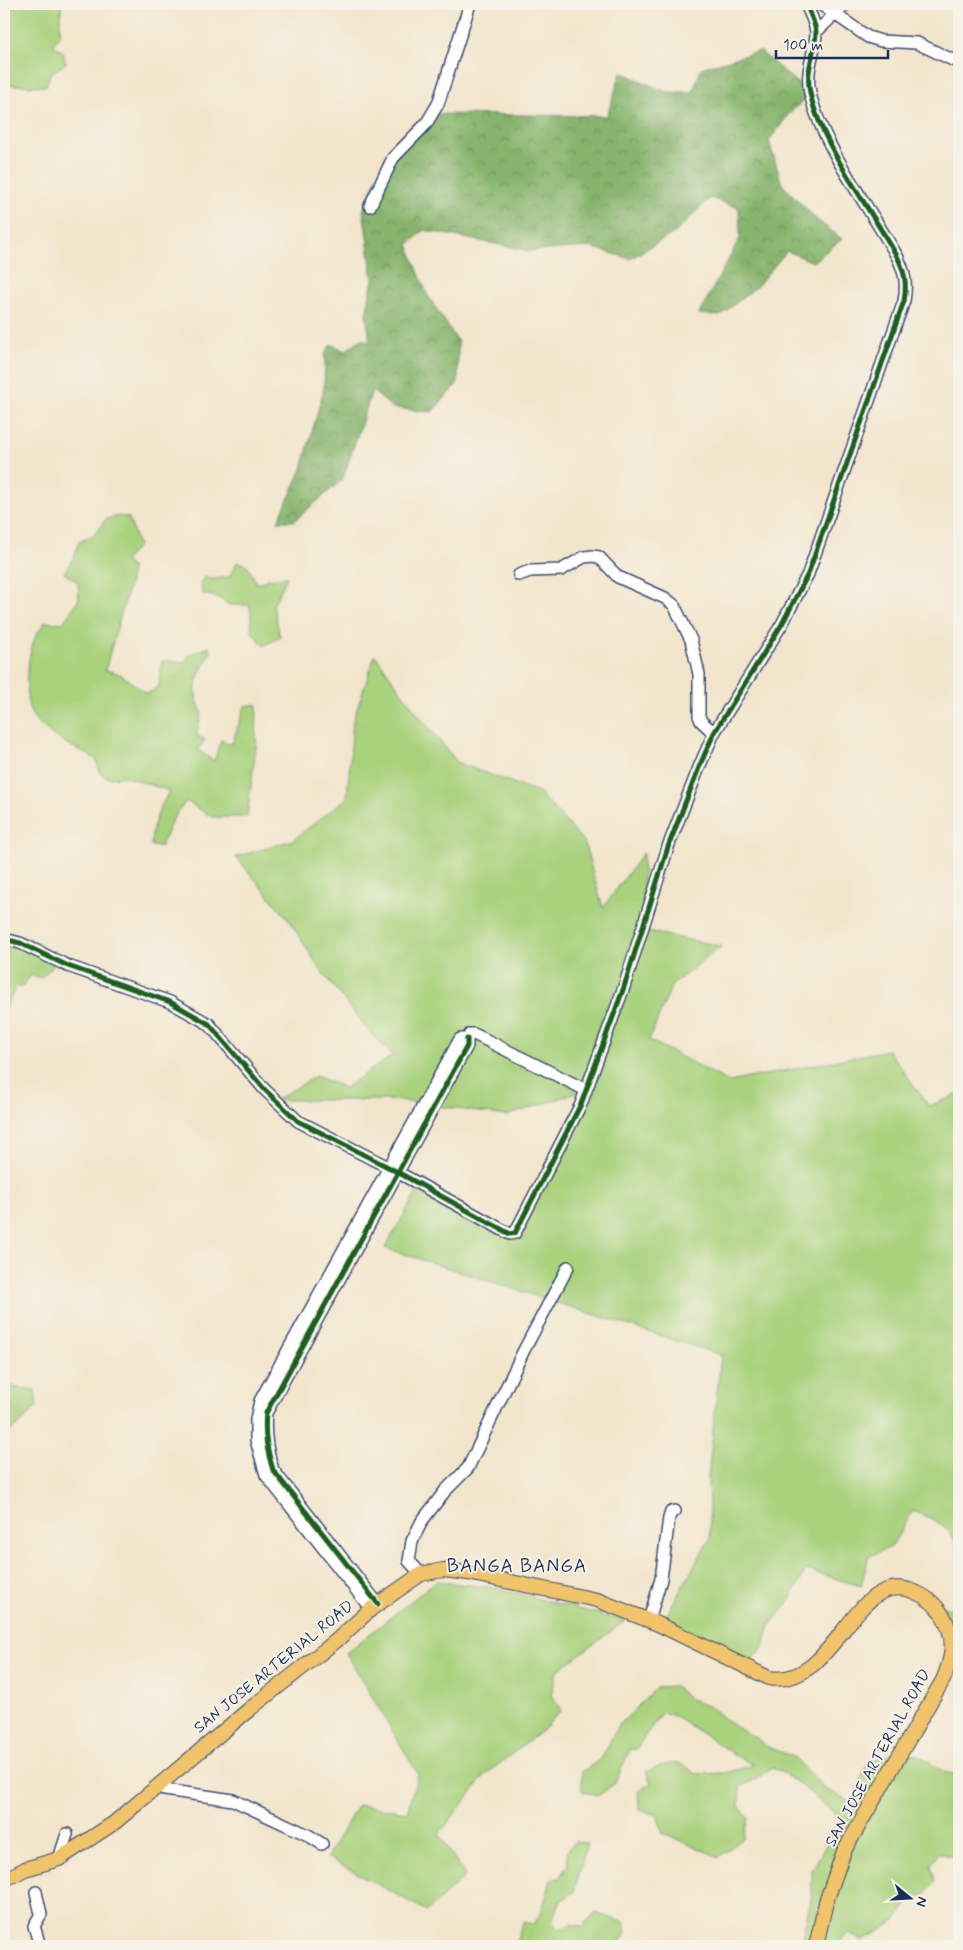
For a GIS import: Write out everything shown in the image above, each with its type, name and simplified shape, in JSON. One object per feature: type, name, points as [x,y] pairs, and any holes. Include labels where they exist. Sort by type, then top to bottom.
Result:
[{"type":"main road","name":"SAN JOSE ARTERIAL ROAD","points":[[4,1880],[25,1869],[59,1859],[114,1823],[375,1607],[422,1574],[443,1570],[534,1586],[596,1600],[649,1620],[769,1678],[781,1680],[793,1678],[806,1670],[833,1645],[878,1592],[893,1588],[911,1590],[926,1597],[955,1632],[952,1649],[954,1664],[844,1851],[826,1902],[816,1946]]},
{"type":"street","points":[[370,206],[393,158],[426,124],[438,104],[470,4]]},
{"type":"street","points":[[4,939],[20,943],[68,966],[170,1002],[209,1024],[265,1090],[298,1121],[394,1170],[510,1234],[515,1233],[581,1104],[624,987],[668,847],[714,733],[782,624],[808,574],[868,407],[906,286],[904,272],[898,258],[843,167],[823,127],[810,94],[810,62],[816,32],[806,4]]},
{"type":"street","points":[[820,4],[836,13],[852,28],[868,37],[881,41],[917,44],[959,63]]},
{"type":"street","points":[[816,32],[846,4]]},
{"type":"street","points":[[519,576],[530,571],[560,570],[584,557],[593,556],[603,561],[618,577],[665,598],[674,605],[691,640],[699,674],[701,721],[714,733]]},
{"type":"street","points":[[375,1607],[273,1470],[264,1428],[266,1414],[394,1170],[467,1046],[467,1038],[470,1034],[474,1034],[586,1090]]},
{"type":"street","points":[[422,1574],[410,1561],[412,1541],[422,1521],[445,1492],[468,1468],[523,1352],[568,1267]]},
{"type":"street","points":[[649,1620],[660,1579],[671,1512],[675,1511]]},
{"type":"street","points":[[159,1784],[165,1790],[233,1800],[308,1835],[322,1844]]},
{"type":"street","points":[[59,1859],[67,1834]]},
{"type":"street","points":[[36,1892],[41,1914],[34,1926],[40,1946]]},
{"type":"green space","points":[[4,4],[61,4],[61,34],[53,45],[63,52],[66,63],[50,74],[46,86],[4,85]]},
{"type":"green space","points":[[760,51],[810,94],[788,115],[769,141],[782,184],[816,219],[842,239],[813,262],[787,251],[756,287],[720,316],[699,314],[740,238],[739,208],[710,198],[677,231],[630,259],[591,247],[530,251],[424,230],[408,245],[427,294],[458,342],[458,383],[432,412],[393,408],[372,391],[343,479],[294,521],[278,521],[302,469],[324,388],[325,354],[331,344],[345,351],[361,339],[370,342],[366,314],[373,279],[363,210],[386,156],[438,114],[607,116],[621,72],[666,92],[693,92],[701,68]]},
{"type":"green space","points":[[119,516],[129,518],[138,546],[125,560],[131,567],[130,582],[105,670],[120,674],[147,694],[159,686],[162,661],[185,662],[190,654],[209,647],[211,652],[197,681],[196,695],[202,712],[196,735],[205,740],[198,750],[214,761],[221,740],[232,744],[245,706],[257,704],[256,747],[247,817],[212,817],[186,801],[172,820],[161,846],[151,846],[152,831],[169,791],[124,776],[110,778],[100,774],[96,759],[48,731],[35,719],[28,702],[28,668],[36,636],[45,622],[63,623],[79,599],[78,582],[64,573],[74,557],[79,542],[95,534],[106,519]]},
{"type":"green space","points":[[237,562],[247,565],[257,584],[268,579],[287,577],[273,605],[280,637],[264,646],[252,632],[250,605],[229,605],[219,598],[203,594],[200,582],[205,577],[212,579],[229,577]]},
{"type":"green space","points":[[375,655],[416,712],[458,763],[538,792],[584,842],[603,908],[643,853],[643,931],[722,946],[672,985],[649,1040],[729,1082],[888,1050],[929,1106],[959,1094],[959,1557],[954,1539],[944,1527],[938,1522],[913,1511],[891,1547],[869,1556],[861,1586],[806,1570],[787,1605],[770,1625],[763,1648],[750,1661],[662,1623],[710,1538],[708,1478],[721,1355],[385,1248],[421,1185],[510,1234],[585,1090],[506,1116],[398,1100],[276,1100],[316,1076],[345,1088],[393,1055],[371,1034],[321,971],[289,920],[236,857],[293,840],[347,798],[353,721]]},
{"type":"green space","points":[[4,934],[36,942],[46,951],[53,966],[41,978],[31,975],[22,987],[16,986],[4,1012]]},
{"type":"green space","points":[[4,1377],[13,1387],[35,1390],[37,1406],[24,1420],[4,1436]]},
{"type":"green space","points":[[959,1573],[959,1671],[948,1668],[952,1649],[932,1603],[953,1609]]},
{"type":"green space","points":[[436,1581],[501,1589],[625,1621],[557,1671],[551,1695],[561,1710],[544,1729],[485,1775],[439,1834],[465,1876],[427,1911],[327,1857],[358,1805],[407,1812],[418,1774],[346,1653]]},
{"type":"green space","points":[[674,1686],[691,1700],[710,1707],[731,1724],[756,1738],[767,1747],[792,1756],[825,1789],[852,1802],[869,1763],[892,1754],[907,1753],[918,1755],[942,1771],[953,1774],[959,1773],[959,1817],[954,1821],[950,1836],[959,1841],[959,1858],[939,1853],[931,1864],[935,1881],[925,1895],[910,1896],[897,1918],[871,1936],[863,1940],[848,1933],[836,1946],[800,1946],[812,1895],[812,1870],[841,1818],[791,1778],[772,1767],[755,1780],[740,1786],[739,1806],[748,1818],[743,1838],[719,1857],[663,1833],[657,1815],[639,1810],[638,1791],[651,1783],[646,1772],[672,1764],[684,1765],[695,1774],[724,1773],[754,1765],[738,1757],[677,1717],[662,1712],[636,1749],[630,1749],[615,1783],[598,1796],[582,1791],[582,1772],[601,1759],[618,1726],[657,1687]]},
{"type":"green space","points":[[575,1841],[587,1843],[574,1892],[559,1902],[552,1920],[559,1930],[571,1924],[582,1926],[595,1913],[624,1922],[626,1934],[617,1946],[515,1946],[523,1922],[534,1924],[541,1913],[551,1880],[559,1878],[568,1865],[567,1851]]},
{"type":"cycle path","points":[[4,939],[20,943],[68,966],[170,1002],[209,1024],[265,1090],[298,1121],[390,1168],[510,1234],[515,1233],[581,1104],[624,987],[668,847],[714,733],[782,624],[808,574],[904,301],[905,279],[898,258],[836,156],[816,114],[809,84],[809,69],[816,29],[806,4]]},
{"type":"cycle path","points":[[378,1604],[273,1470],[266,1442],[266,1413],[467,1046],[467,1039]]},
{"type":"district","name":"BANGA BANGA","points":[[517,1566]]}]
